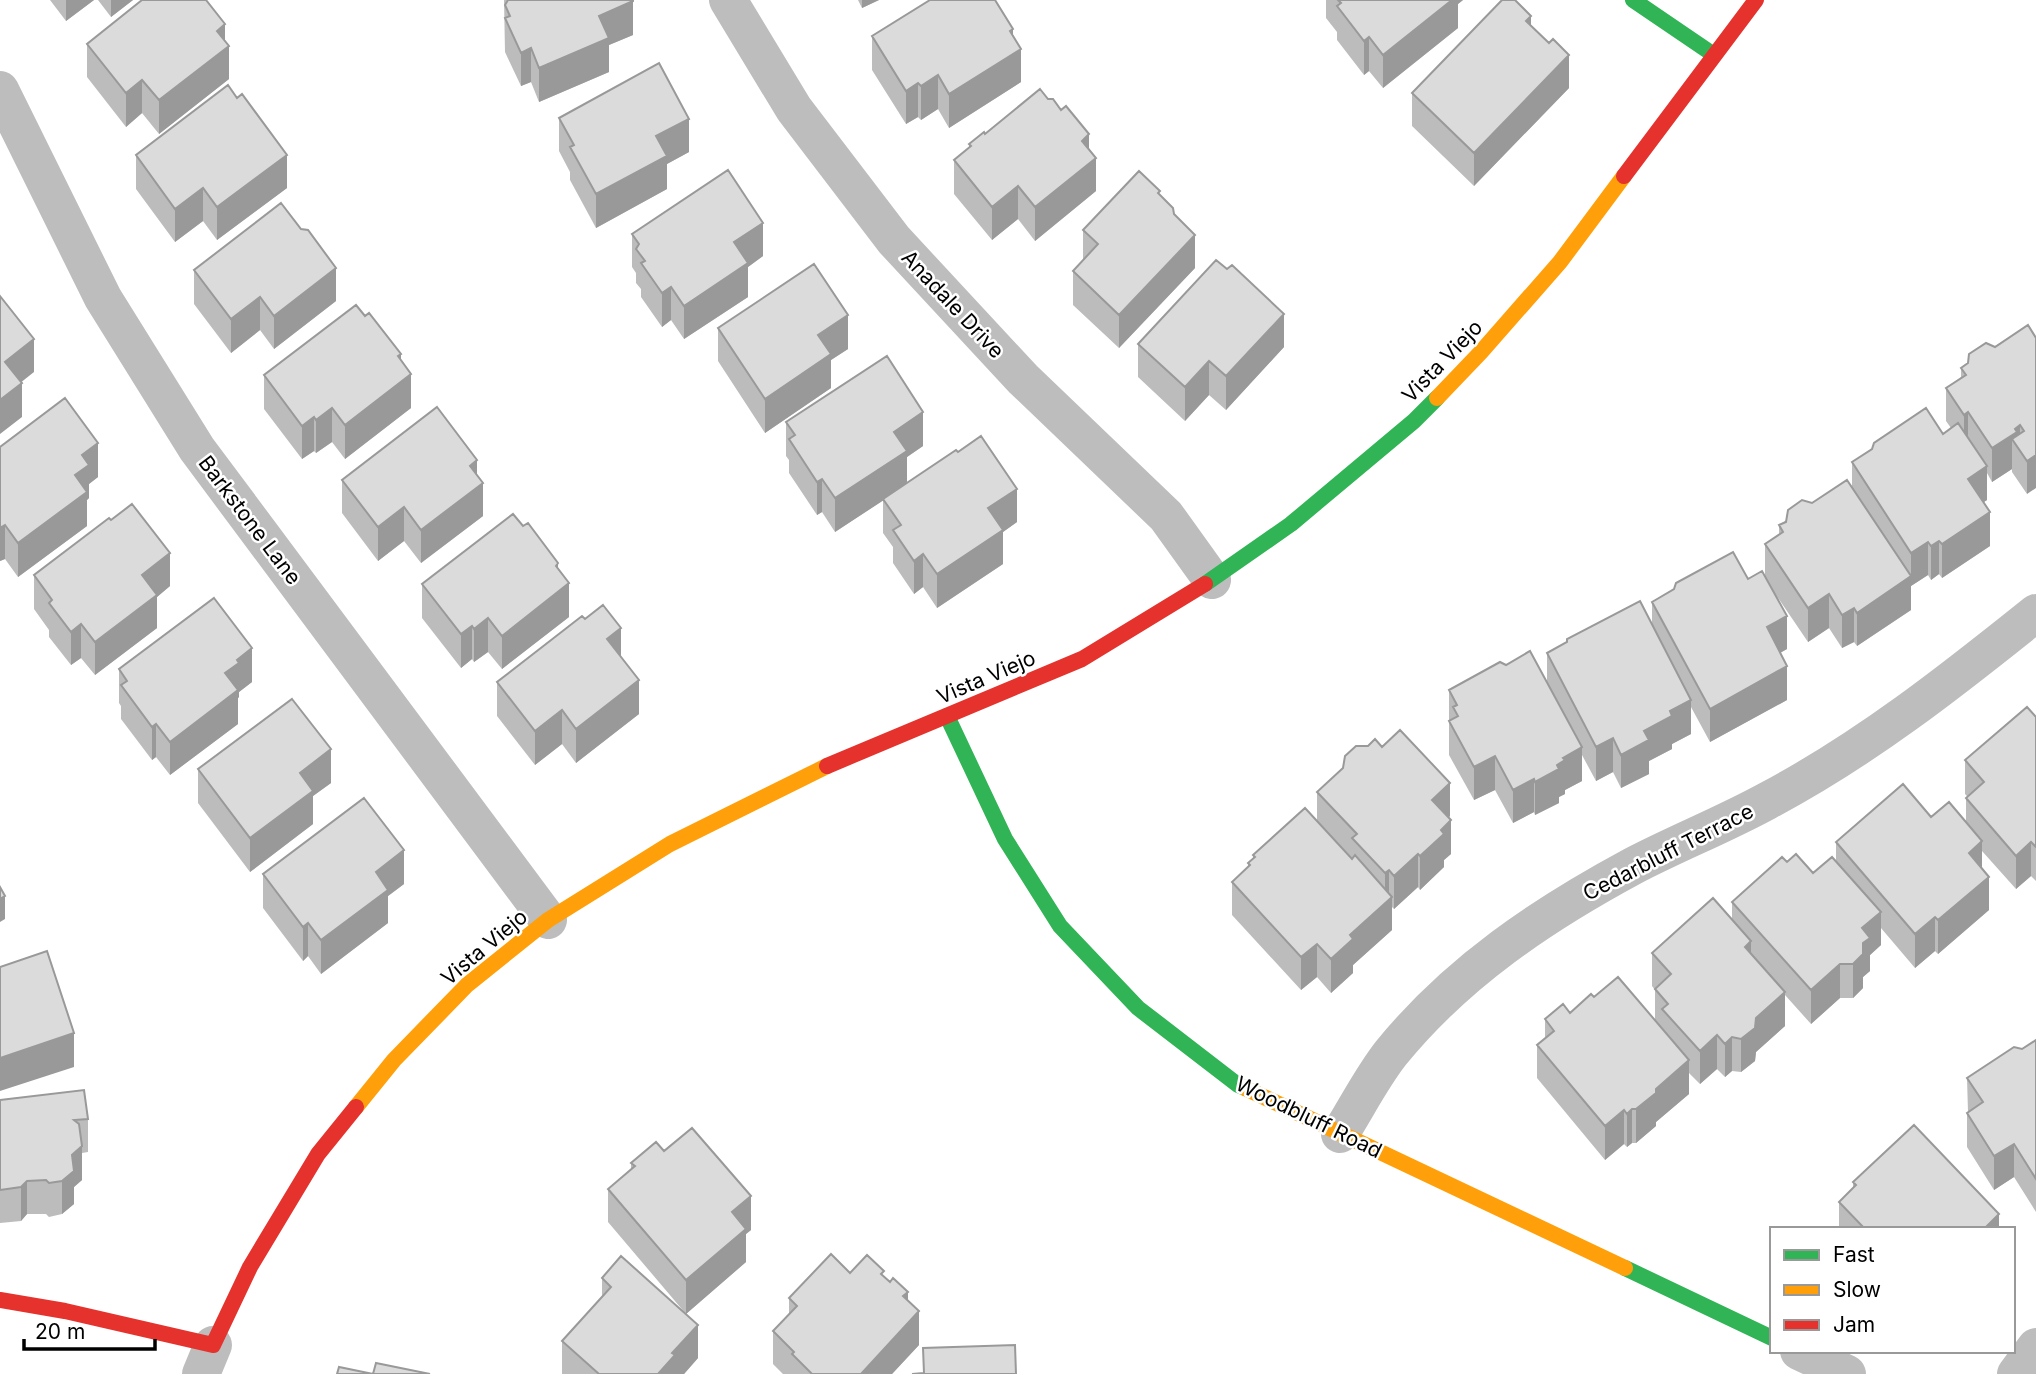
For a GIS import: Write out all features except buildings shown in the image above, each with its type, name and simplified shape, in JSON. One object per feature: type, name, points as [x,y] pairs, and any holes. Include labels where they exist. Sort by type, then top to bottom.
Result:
[{"type":"street","name":"Anadale Drive","points":[[728,0],[794,109],[894,240],[1023,379],[1167,516],[1212,580]]},
{"type":"street","points":[[1633,0],[1714,55]]},
{"type":"street","name":"Vista Viejo","points":[[207,1359],[250,1267],[318,1154],[394,1060],[467,985],[548,920],[670,844],[842,759],[1083,659],[1212,580],[1291,524],[1413,421],[1481,352],[1559,262],[1756,0]]},
{"type":"street","name":"Barkstone Lane","points":[[0,90],[103,299],[197,449],[548,920]]},
{"type":"street","name":"Cedarbluff Terrace","points":[[1340,1134],[1390,1054],[1452,986],[1529,927],[1633,866],[1768,801],[1881,733],[2036,612]]},
{"type":"street","name":"Woodbluff Road","points":[[947,716],[1005,839],[1060,926],[1138,1008],[1238,1085],[1770,1337]]},
{"type":"street","points":[[0,1300],[65,1311],[207,1359]]},
{"type":"street","points":[[2015,1374],[2036,1347]]},
{"type":"street","points":[[1803,1353],[1847,1374]]},
{"type":"traffic: fast","points":[[1633,0],[1714,55]]},
{"type":"traffic: fast","points":[[1205,584],[1291,524],[1414,421],[1437,398]]},
{"type":"traffic: fast","points":[[947,716],[1005,839],[1060,926],[1138,1008],[1245,1088]]},
{"type":"traffic: fast","points":[[1625,1268],[1770,1337]]},
{"type":"traffic: slow","points":[[1437,398],[1560,262],[1624,176]]},
{"type":"traffic: slow","points":[[356,1107],[394,1060],[467,985],[548,920],[670,844],[827,766]]},
{"type":"traffic: slow","points":[[1245,1088],[1625,1268]]},
{"type":"traffic: jam","points":[[1624,176],[1756,0]]},
{"type":"traffic: jam","points":[[827,766],[1082,659],[1205,584]]},
{"type":"traffic: jam","points":[[0,1300],[65,1311],[213,1345],[250,1267],[318,1154],[356,1107]]}]
